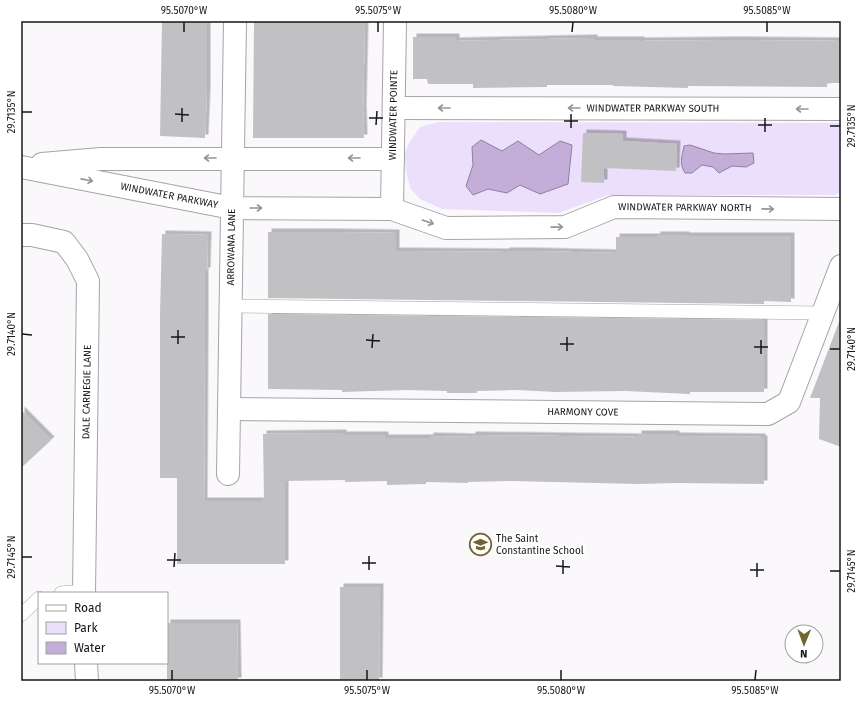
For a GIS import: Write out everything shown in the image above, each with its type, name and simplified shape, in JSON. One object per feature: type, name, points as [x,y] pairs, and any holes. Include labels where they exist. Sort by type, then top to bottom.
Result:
[{"type":"street","name":"ARROWANA LANE","points":[[228,474],[235,21]]},
{"type":"street","name":"WINDWATER POINTE","points":[[392,209],[395,21]]},
{"type":"street","name":"WINDWATER PARKWAY SOUTH","points":[[394,108],[841,109]]},
{"type":"street","name":"WINDWATER PARKWAY","points":[[21,167],[100,158],[393,159]]},
{"type":"street","name":"WINDWATER PARKWAY","points":[[21,167],[232,208],[392,209]]},
{"type":"street","name":"WINDWATER PARKWAY NORTH","points":[[392,209],[446,228],[565,227],[614,207],[841,210]]},
{"type":"street","name":"DALE CARNEGIE LANE","points":[[21,235],[32,235],[64,242],[77,259],[88,281],[84,592]]},
{"type":"street","name":"HARMONY COVE","points":[[229,409],[768,414],[789,402],[841,266]]},
{"type":"street","points":[[86,664],[87,681]]},
{"type":"lane","points":[[230,306],[823,313]]},
{"type":"lane","points":[[21,615],[38,599]]},
{"type":"green space","points":[[438,122],[841,123],[841,192],[835,195],[608,195],[559,213],[442,209],[420,199],[410,188],[404,154],[420,127]]},
{"type":"water","points":[[481,140],[502,151],[518,141],[539,155],[560,141],[572,145],[568,184],[540,194],[520,185],[507,193],[488,189],[473,195],[466,186],[473,165],[472,147]]},
{"type":"water","points":[[690,145],[714,153],[753,153],[754,163],[746,167],[732,166],[719,173],[713,167],[702,165],[692,173],[685,173],[682,167],[682,157],[684,146]]},
{"type":"building","points":[[162,21],[207,21],[205,138],[160,136]]},
{"type":"building","points":[[254,21],[365,21],[363,109],[364,138],[253,138]]},
{"type":"building","points":[[413,37],[456,37],[456,41],[594,38],[594,40],[641,41],[841,41],[841,83],[827,83],[827,87],[688,86],[688,88],[613,85],[547,85],[547,87],[473,88],[473,84],[428,84],[427,79],[413,79]]},
{"type":"building","points":[[583,133],[623,134],[623,141],[677,144],[676,171],[604,168],[604,183],[581,182]]},
{"type":"building","points":[[268,232],[396,233],[396,251],[530,251],[616,253],[616,237],[657,237],[657,235],[791,236],[791,302],[764,301],[764,304],[268,298]]},
{"type":"building","points":[[162,234],[208,235],[207,271],[205,271],[204,501],[264,501],[263,434],[343,433],[343,435],[385,435],[385,438],[430,438],[430,436],[472,437],[472,435],[638,437],[638,434],[762,437],[762,439],[764,439],[764,484],[638,484],[511,481],[468,483],[426,482],[426,484],[387,485],[387,481],[285,481],[285,564],[177,564],[177,478],[160,478],[160,315]]},
{"type":"building","points":[[268,314],[764,320],[764,392],[690,392],[690,394],[625,391],[555,392],[518,390],[477,391],[477,393],[447,393],[447,391],[407,390],[342,392],[342,390],[268,389]]},
{"type":"building","points":[[839,322],[841,323],[841,447],[819,439],[820,398],[810,398]]},
{"type":"building","points":[[21,410],[51,440],[21,468]]},
{"type":"building","points":[[340,587],[380,587],[379,681],[340,681]]},
{"type":"building","points":[[168,623],[237,623],[238,681],[167,681]]},
{"type":"place","name":"The Saint Constantine School","points":[[481,545]]}]
